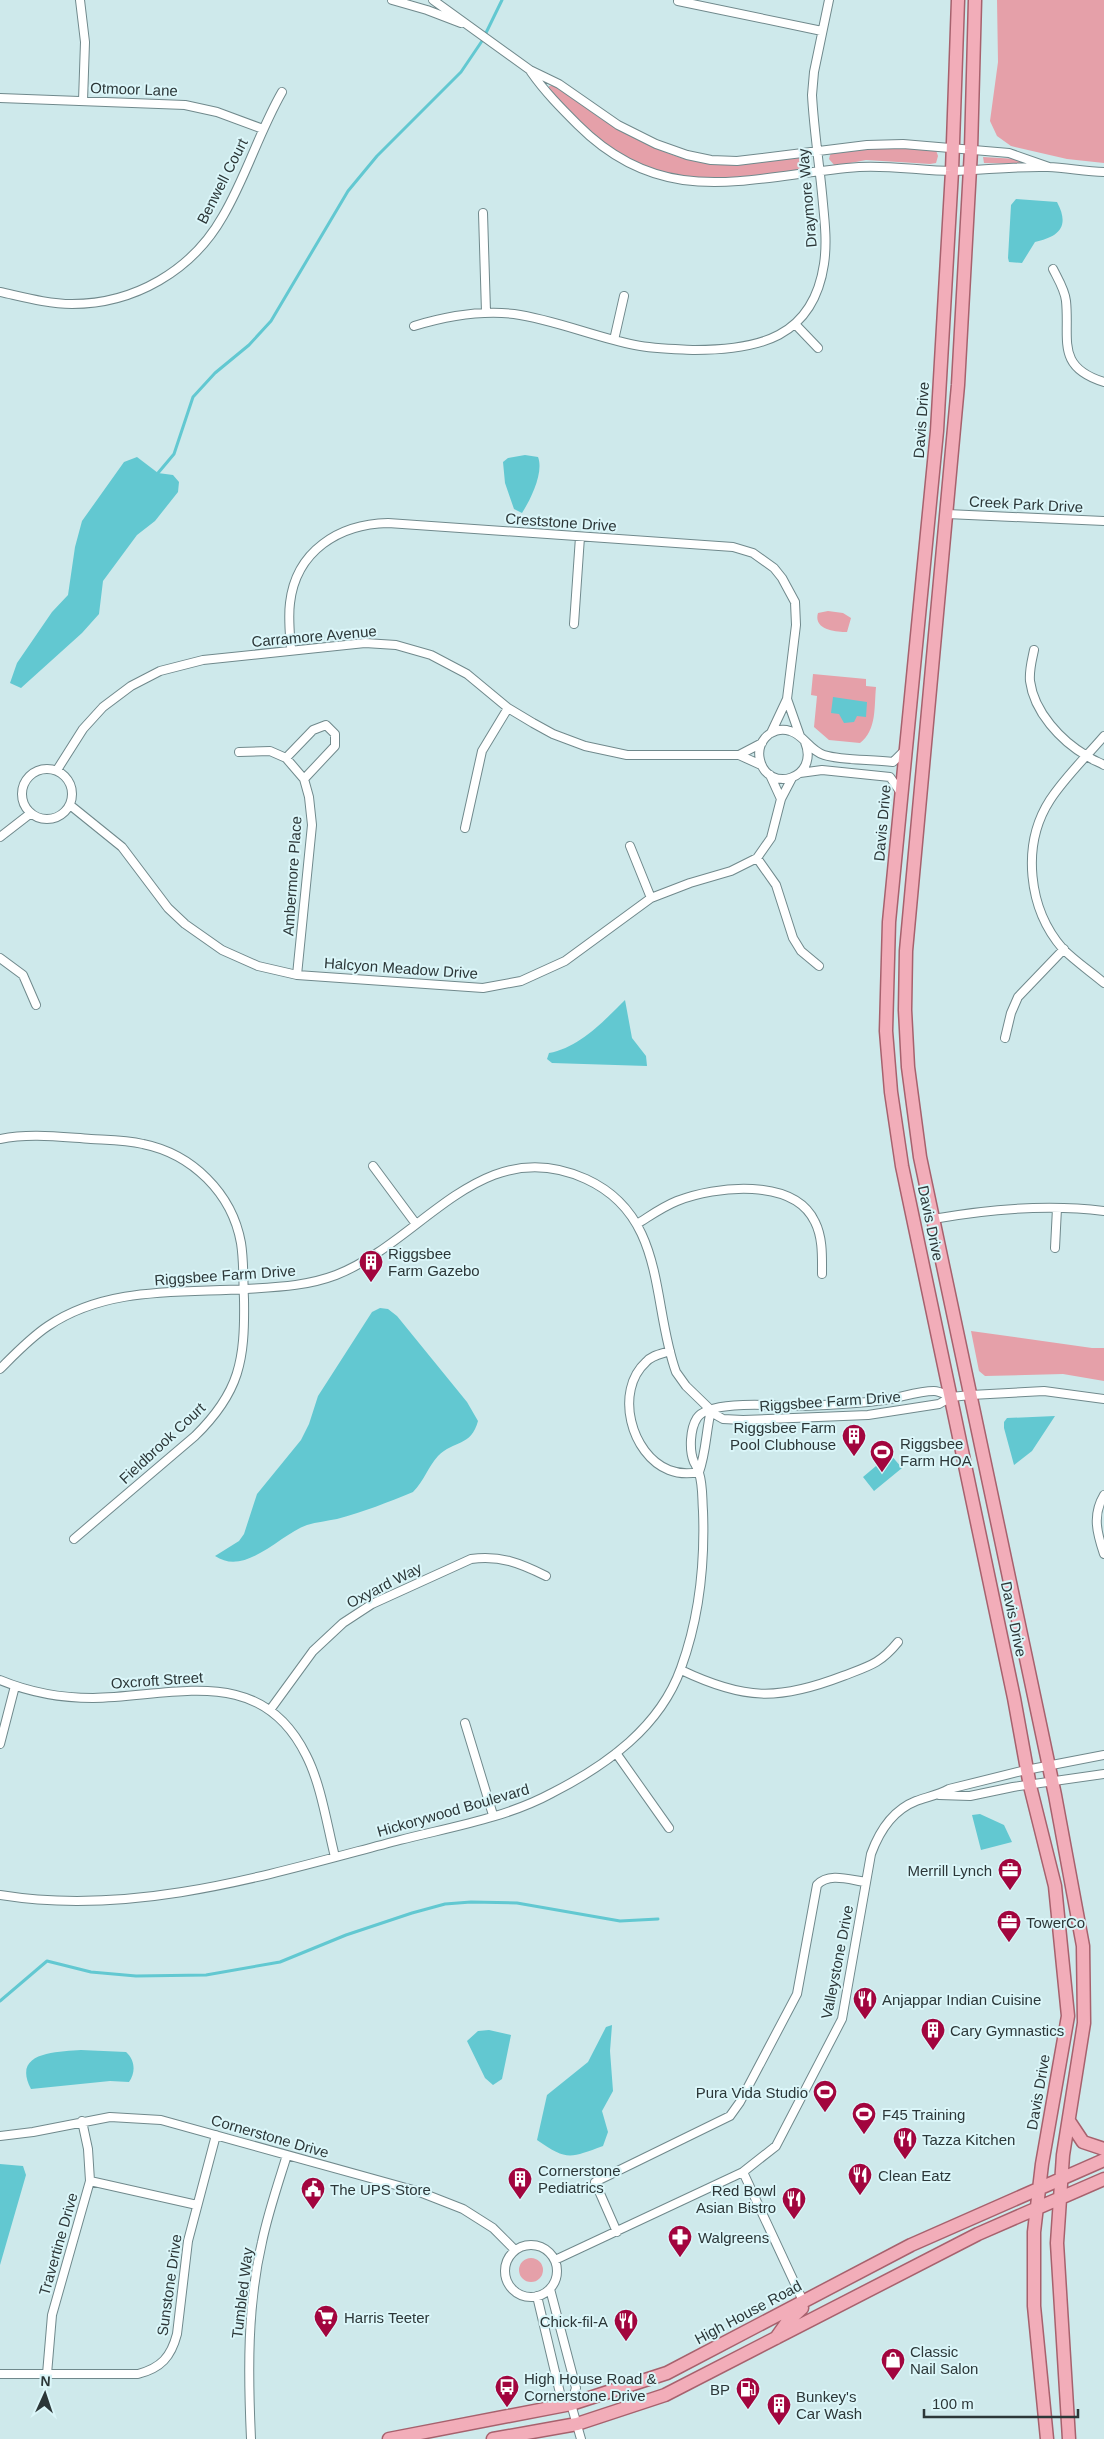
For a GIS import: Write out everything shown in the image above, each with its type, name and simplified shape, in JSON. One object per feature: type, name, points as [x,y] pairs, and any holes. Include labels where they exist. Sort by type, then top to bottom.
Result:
[{"type":"main road","name":"Davis Drive","points":[[958,0],[952,171],[938,431],[888,922],[886,1031],[891,1092],[902,1166],[951,1397],[1026,1770],[1055,1886],[1068,2016],[1038,2188],[1033,2258],[1034,2306],[1047,2439]]},
{"type":"main road","name":"Davis Drive","points":[[975,0],[971,150],[958,386],[906,951],[905,1010],[908,1067],[919,1147],[1052,1782],[1083,1946],[1084,2023],[1059,2197],[1057,2243],[1069,2439]]},
{"type":"main road","points":[[1069,2121],[1083,2142],[1104,2149]]},
{"type":"main road","name":"High House Road","points":[[389,2439],[572,2404],[667,2373],[911,2245],[1104,2160]]},
{"type":"main road","points":[[493,2439],[577,2424],[665,2395],[775,2340],[903,2272],[1059,2197],[1104,2179]]},
{"type":"main road","points":[[775,2340],[788,2321],[802,2308],[803,2301]]},
{"type":"street","points":[[80,0],[85,42],[83,101]]},
{"type":"street","points":[[392,0],[427,10],[475,29]]},
{"type":"street","points":[[433,0],[530,70],[559,84],[618,125],[677,152],[724,161],[884,144],[1009,153],[1049,167]]},
{"type":"street","name":"Draymore Way","points":[[414,326],[453,316],[486,312],[538,318],[614,340],[650,348],[736,349],[766,342],[795,324],[817,290],[824,264],[826,236],[817,152],[813,84],[829,0]]},
{"type":"street","points":[[678,1],[822,31]]},
{"type":"street","points":[[530,70],[545,92],[591,138],[626,163],[644,171],[679,181],[710,183],[878,167],[952,171],[980,168],[1049,167],[1104,172]]},
{"type":"street","name":"Benwell Court","points":[[0,292],[54,302],[86,303],[123,296],[158,282],[184,264],[212,234],[223,216],[282,92]]},
{"type":"street","name":"Otmoor Lane","points":[[0,98],[185,105],[217,112],[263,129]]},
{"type":"street","points":[[483,213],[486,312]]},
{"type":"street","points":[[1053,269],[1066,300],[1065,340],[1071,359],[1084,373],[1104,382]]},
{"type":"street","points":[[614,340],[624,296]]},
{"type":"street","points":[[795,324],[818,348]]},
{"type":"street","name":"Creek Park Drive","points":[[947,514],[1104,521]]},
{"type":"street","name":"Creststone Drive","points":[[291,650],[290,604],[297,576],[316,551],[336,534],[360,526],[388,523],[733,548],[763,559],[782,578],[795,602],[796,612],[787,699],[771,733]]},
{"type":"street","points":[[574,624],[580,537]]},
{"type":"street","name":"Carramore Avenue","points":[[57,770],[74,742],[94,716],[119,694],[144,679],[190,662],[365,643],[407,647],[431,655],[456,667],[508,708],[553,734],[604,751],[648,756],[739,755],[761,765],[770,775]]},
{"type":"street","points":[[1034,650],[1030,682],[1036,701],[1053,729],[1086,756],[1104,765]]},
{"type":"street","name":"Creststone Drive","points":[[787,699],[803,739]]},
{"type":"street","points":[[465,828],[482,751],[508,708]]},
{"type":"street","points":[[239,752],[270,752],[286,758],[317,726],[326,725],[336,734],[334,746],[304,779]]},
{"type":"street","points":[[771,733],[786,730],[803,739],[823,755],[893,762],[905,750]]},
{"type":"street","name":"Carramore Avenue","points":[[739,755],[762,743],[771,733]]},
{"type":"street","points":[[1104,736],[1049,801],[1036,829],[1032,849],[1032,880],[1040,910],[1064,949],[1104,983]]},
{"type":"street","points":[[770,775],[777,778],[792,778],[800,773],[808,762],[809,755],[803,739]]},
{"type":"street","points":[[761,765],[759,757],[762,743]]},
{"type":"street","name":"Ambermore Place","points":[[286,758],[304,779],[309,797],[312,824],[297,975]]},
{"type":"street","points":[[43,769],[57,770],[64,775],[72,789],[70,805],[59,816],[52,819],[44,819],[30,813],[22,801],[22,787],[25,780],[30,775],[43,769]]},
{"type":"street","points":[[800,773],[822,770],[890,777],[901,793]]},
{"type":"street","points":[[770,775],[781,799]]},
{"type":"street","name":"Halcyon Meadow Drive","points":[[70,805],[122,847],[168,908],[203,938],[222,950],[258,966],[297,975],[466,988],[501,986],[538,974],[565,961],[651,898],[690,882],[731,871],[757,858],[771,838],[781,799],[792,778]]},
{"type":"street","points":[[0,837],[30,813]]},
{"type":"street","points":[[630,846],[651,898]]},
{"type":"street","points":[[757,858],[776,885],[793,938],[801,951],[819,966]]},
{"type":"street","points":[[1005,1038],[1011,1013],[1018,997],[1064,949]]},
{"type":"street","points":[[0,958],[23,975],[36,1005]]},
{"type":"street","name":"Fieldbrook Court","points":[[0,1139],[30,1135],[126,1141],[158,1148],[181,1158],[207,1178],[228,1206],[241,1243],[243,1355],[231,1389],[220,1408],[195,1436],[74,1539]]},
{"type":"street","points":[[373,1166],[416,1224]]},
{"type":"street","name":"Riggsbee Farm Drive","points":[[0,1369],[29,1341],[50,1325],[74,1311],[95,1303],[131,1295],[298,1286],[336,1275],[378,1253],[482,1178],[500,1171],[530,1168],[555,1169],[588,1180],[612,1196],[637,1224],[652,1258],[670,1351],[676,1372],[686,1386],[723,1419],[831,1418],[904,1411],[939,1404],[951,1397],[1044,1391],[1104,1399]]},
{"type":"street","points":[[637,1224],[677,1201],[712,1192],[746,1190],[783,1194],[803,1206],[816,1223],[821,1242],[822,1274]]},
{"type":"street","points":[[933,1219],[995,1211],[1057,1208],[1104,1210]]},
{"type":"street","points":[[1055,1248],[1057,1208]]},
{"type":"street","points":[[670,1351],[651,1357],[638,1372],[629,1399],[631,1418],[641,1446],[660,1465],[677,1473],[699,1472],[703,1461],[711,1410]]},
{"type":"street","name":"Riggsbee Farm Drive","points":[[711,1410],[723,1405],[850,1404],[936,1390],[951,1397]]},
{"type":"street","name":"Hickorywood Boulevard","points":[[0,1895],[68,1901],[171,1894],[236,1884],[493,1816],[553,1793],[616,1753],[643,1730],[657,1713],[680,1670],[696,1617],[703,1574],[704,1541],[699,1472],[692,1458],[692,1432],[697,1418],[711,1410]]},
{"type":"street","points":[[1104,1495],[1096,1511],[1096,1520],[1104,1554]]},
{"type":"street","name":"Oxyard Way","points":[[270,1710],[327,1636],[372,1604],[471,1559],[486,1557],[512,1560],[546,1576]]},
{"type":"street","points":[[680,1670],[730,1690],[759,1694],[789,1693],[811,1688],[874,1664],[885,1658],[898,1642]]},
{"type":"street","name":"Oxcroft Street","points":[[0,1680],[16,1686],[68,1697],[92,1698],[196,1689],[221,1691],[251,1700],[270,1710],[294,1736],[307,1756],[336,1857]]},
{"type":"street","points":[[0,1744],[16,1686]]},
{"type":"street","points":[[465,1723],[493,1816]]},
{"type":"street","points":[[616,1753],[669,1828]]},
{"type":"street","name":"Valleystone Drive","points":[[555,2260],[743,2172],[767,2154],[784,2134],[842,2019],[871,1854],[878,1836],[886,1824],[915,1802],[965,1785],[1026,1770],[1104,1755]]},
{"type":"street","name":"Valleystone Drive","points":[[939,1795],[970,1796],[1013,1787],[1104,1774]]},
{"type":"street","points":[[617,2232],[595,2182],[730,2116],[740,2102],[797,1994],[817,1885],[821,1880],[831,1877],[866,1882]]},
{"type":"street","name":"Cornerstone Drive","points":[[0,2136],[33,2132],[110,2117],[150,2118],[216,2134],[417,2191],[463,2209],[493,2228],[515,2250]]},
{"type":"street","name":"Travertine Drive","points":[[47,2374],[52,2315],[90,2181],[88,2149],[82,2121]]},
{"type":"street","name":"Sunstone Drive","points":[[0,2374],[138,2374],[159,2367],[167,2359],[177,2334],[185,2263],[197,2205],[216,2134]]},
{"type":"street","name":"Tumbled Way","points":[[251,2439],[249,2339],[254,2285],[262,2242],[287,2155]]},
{"type":"street","points":[[743,2172],[803,2301]]},
{"type":"street","points":[[90,2181],[197,2205]]},
{"type":"street","points":[[537,2245],[545,2248],[555,2260],[557,2275],[550,2289],[537,2296],[523,2296],[511,2288],[507,2282],[504,2268],[510,2255],[522,2246],[537,2245]]},
{"type":"street","points":[[550,2289],[576,2388],[572,2404],[581,2439]]},
{"type":"street","points":[[537,2296],[560,2393],[572,2404]]},
{"type":"shaded area","points":[[997,0],[1104,0],[1104,163],[1067,159],[1011,146],[997,136],[990,121],[998,62]]},
{"type":"shaded area","points":[[554,85],[611,125],[645,143],[681,158],[706,163],[729,164],[803,158],[806,164],[801,171],[730,178],[694,179],[656,171],[619,155],[601,142],[577,121],[548,90],[549,86]]},
{"type":"shaded area","points":[[878,146],[936,150],[938,156],[936,163],[930,164],[866,160],[835,166],[829,159],[833,152]]},
{"type":"shaded area","points":[[983,157],[1020,159],[1022,162],[1018,164],[984,163]]},
{"type":"shaded area","points":[[828,611],[843,613],[851,618],[847,632],[826,629],[819,623],[817,619],[818,613]]},
{"type":"shaded area","points":[[813,674],[866,679],[866,686],[876,687],[872,725],[860,743],[829,740],[814,727],[817,696],[811,695]]},
{"type":"shaded area","points":[[971,1331],[1092,1348],[1104,1348],[1104,1381],[1063,1374],[985,1376],[979,1371]]},
{"type":"shaded area","points":[[531,2258],[539,2262],[543,2270],[539,2278],[531,2282],[523,2278],[519,2270],[523,2262]]},
{"type":"water","points":[[1016,199],[1057,202],[1063,219],[1060,230],[1050,237],[1035,242],[1022,263],[1009,262],[1008,258],[1011,205]]},
{"type":"water","points":[[525,455],[538,457],[539,470],[533,493],[522,513],[514,509],[505,483],[503,462],[508,458]]},
{"type":"water","points":[[137,457],[158,473],[173,475],[179,482],[178,492],[155,521],[137,535],[103,581],[99,614],[82,633],[21,688],[10,683],[17,663],[52,612],[68,595],[75,547],[82,521],[124,462]]},
{"type":"water","points":[[833,697],[867,702],[866,717],[857,716],[854,722],[844,723],[839,714],[831,713]]},
{"type":"water","points":[[625,1000],[632,1038],[646,1056],[647,1066],[552,1063],[547,1059],[549,1053],[571,1045],[591,1032]]},
{"type":"water","points":[[380,1308],[388,1309],[397,1316],[467,1402],[478,1421],[475,1429],[466,1439],[438,1456],[413,1492],[337,1519],[307,1525],[251,1558],[227,1561],[215,1556],[239,1541],[244,1534],[257,1494],[301,1440],[309,1424],[318,1396],[372,1312]]},
{"type":"water","points":[[1055,1416],[1032,1451],[1014,1465],[1004,1428],[1004,1422],[1007,1418]]},
{"type":"water","name":"Riggsbee Farm HOA","points":[[890,1454],[902,1468],[874,1491],[863,1477],[876,1466],[875,1457]]},
{"type":"water","points":[[980,1814],[1004,1825],[1012,1842],[981,1850],[972,1815]]},
{"type":"water","points":[[612,2025],[610,2051],[613,2091],[602,2111],[608,2132],[603,2146],[576,2155],[562,2154],[537,2140],[547,2095],[588,2062],[606,2027]]},
{"type":"water","points":[[489,2030],[511,2035],[502,2079],[493,2085],[485,2078],[467,2041],[478,2031]]},
{"type":"water","points":[[81,2050],[126,2052],[134,2066],[129,2082],[110,2081],[31,2089],[26,2076],[27,2067],[32,2060],[50,2053]]},
{"type":"water","points":[[0,2164],[23,2166],[26,2175],[0,2265]]},
{"type":"waterway","points":[[158,473],[174,454],[193,397],[215,373],[249,345],[271,321],[348,191],[377,156],[461,72],[482,41],[502,0]]},
{"type":"waterway","points":[[0,2001],[47,1961],[91,1972],[136,1976],[206,1975],[280,1962],[346,1935],[445,1904],[471,1902],[517,1903],[620,1921],[658,1919]]},
{"type":"place","name":"Riggsbee Farm Gazebo","points":[[371,1283]]},
{"type":"place","name":"Riggsbee Farm Pool Clubhouse","points":[[854,1457]]},
{"type":"place","name":"Riggsbee Farm HOA","points":[[882,1473]]},
{"type":"place","name":"Merrill Lynch","points":[[1010,1891]]},
{"type":"place","name":"TowerCo","points":[[1009,1943]]},
{"type":"place","name":"Anjappar Indian Cuisine","points":[[865,2020]]},
{"type":"place","name":"Cary Gymnastics","points":[[933,2051]]},
{"type":"place","name":"Pura Vida Studio","points":[[825,2113]]},
{"type":"place","name":"F45 Training","points":[[864,2135]]},
{"type":"place","name":"Tazza Kitchen","points":[[905,2160]]},
{"type":"place","name":"Clean Eatz","points":[[860,2196]]},
{"type":"place","name":"Cornerstone Pediatrics","points":[[520,2200]]},
{"type":"place","name":"The UPS Store","points":[[313,2210]]},
{"type":"place","name":"Red Bowl Asian Bistro","points":[[794,2220]]},
{"type":"place","name":"Walgreens","points":[[680,2258]]},
{"type":"place","name":"Harris Teeter","points":[[326,2338]]},
{"type":"place","name":"Chick-fil-A","points":[[626,2342]]},
{"type":"place","name":"Classic Nail Salon","points":[[893,2381]]},
{"type":"place","name":"High House Road & Cornerstone Drive","points":[[507,2408]]},
{"type":"place","name":"BP","points":[[748,2410]]},
{"type":"place","name":"Bunkey's Car Wash","points":[[779,2426]]}]
